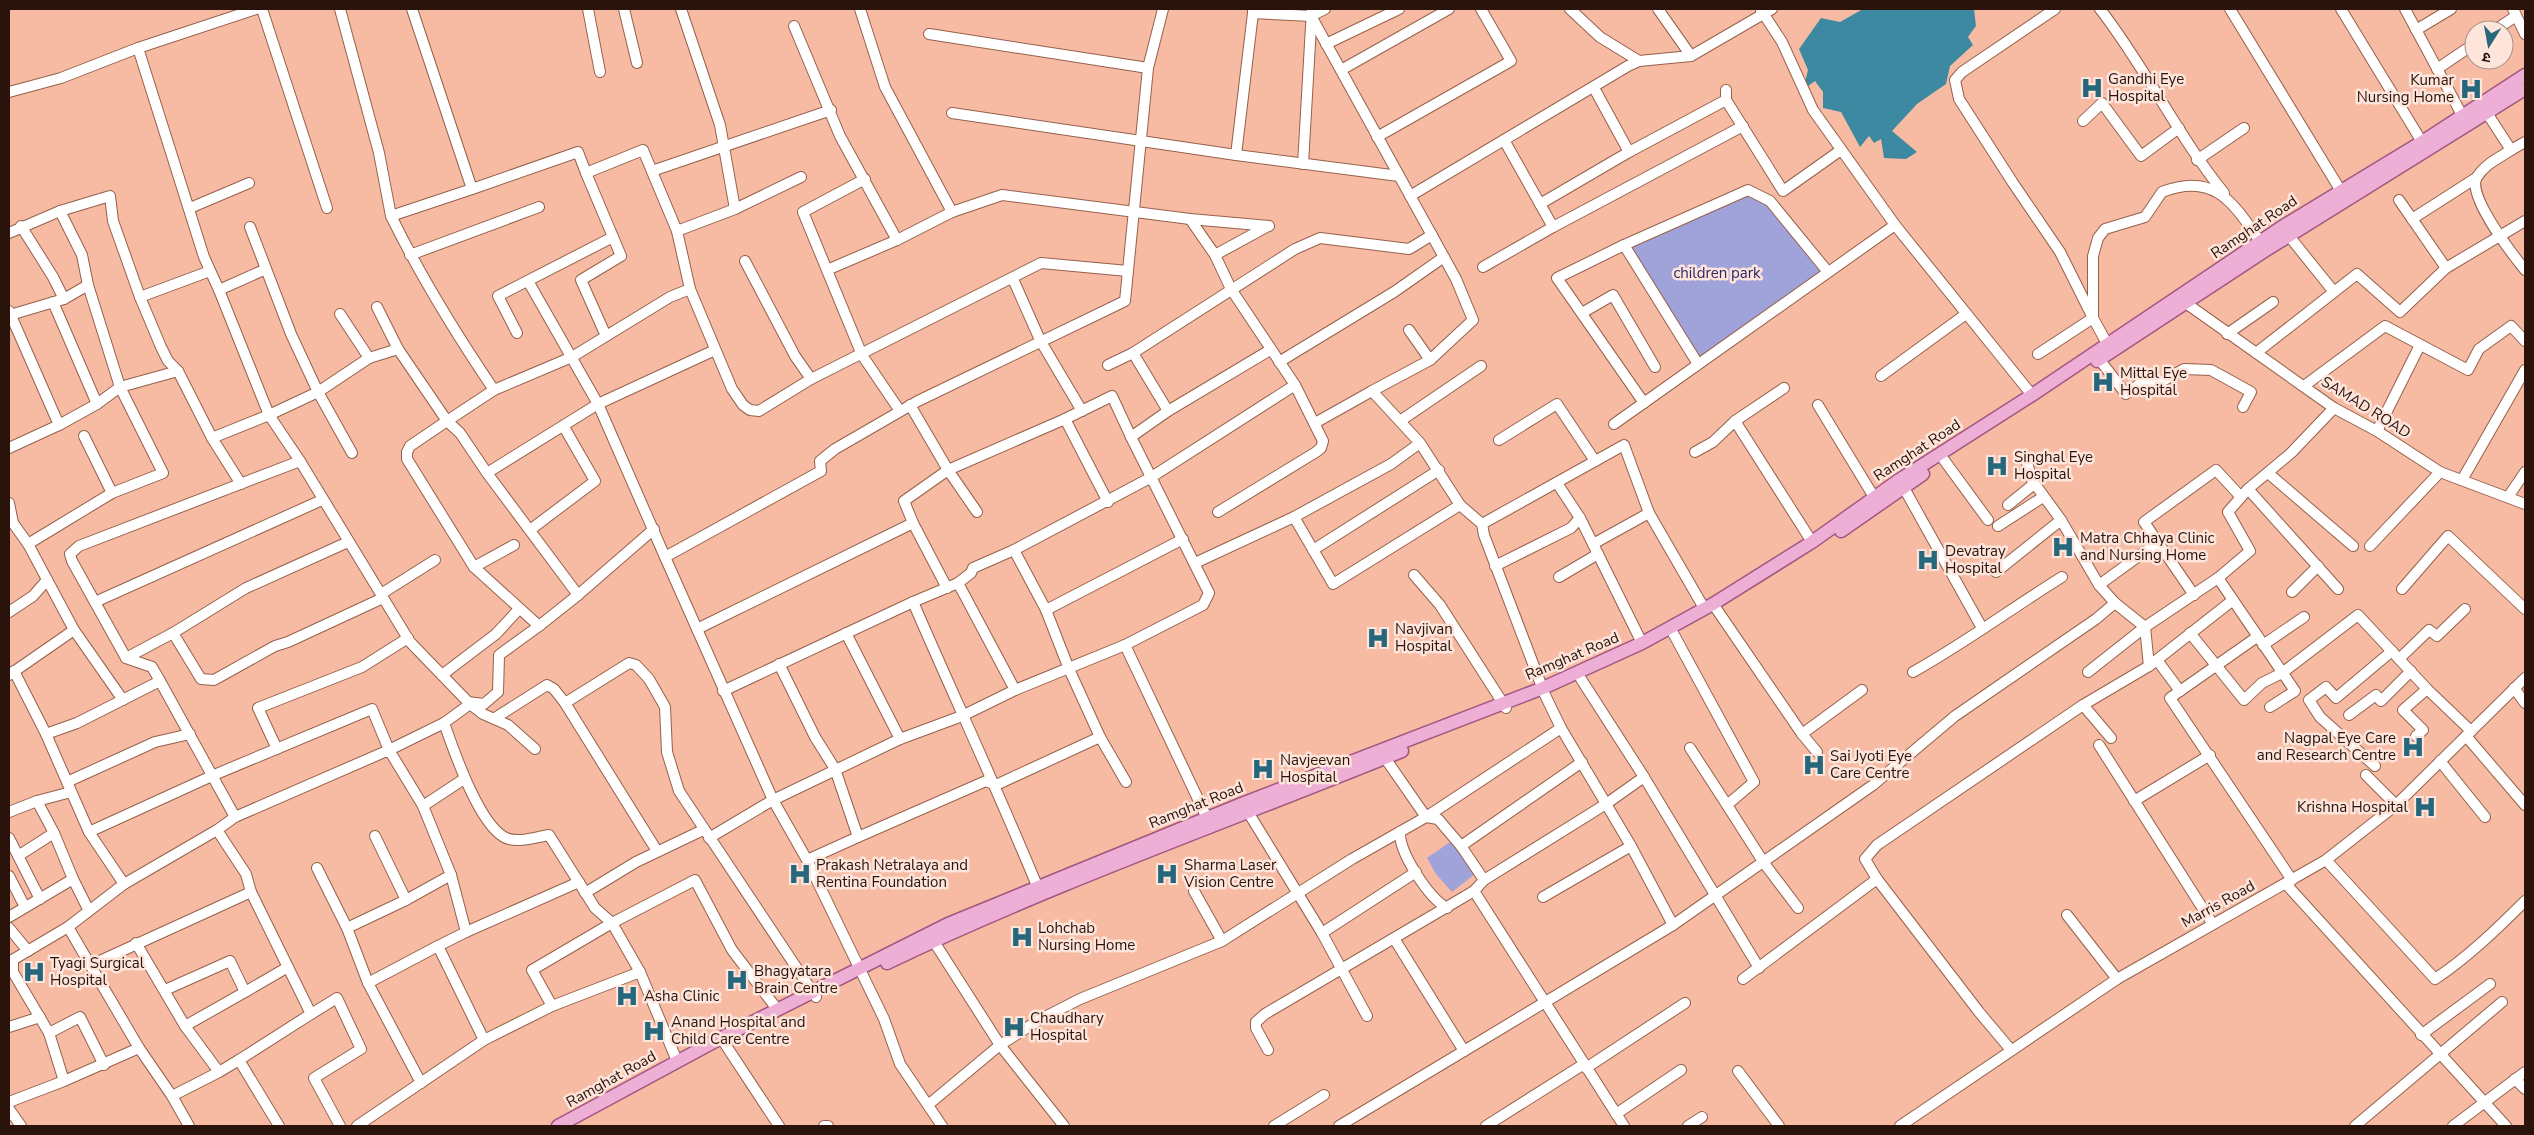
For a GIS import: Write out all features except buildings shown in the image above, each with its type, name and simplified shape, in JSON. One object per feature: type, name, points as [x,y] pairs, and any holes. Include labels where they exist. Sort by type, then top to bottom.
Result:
[{"type":"main road","name":"Ramghat Road","points":[[1544,692],[1712,607],[1808,553],[1876,501],[1904,488],[2032,395],[2109,348],[2525,75]]},
{"type":"main road","name":"Ramghat Road","points":[[2264,246],[2288,236],[2343,195],[2488,113],[2525,89]]},
{"type":"main road","name":"Ramghat Road","points":[[573,1126],[814,994],[931,937],[1207,818],[1614,665],[1673,633],[1992,425],[2046,396],[2099,359],[2109,348]]},
{"type":"main road","name":"Ramghat Road","points":[[1039,891],[1385,758],[1504,705]]},
{"type":"main road","name":"Ramghat Road","points":[[558,1126],[676,1061],[777,1009],[814,994]]},
{"type":"street","points":[[9,92],[61,78],[138,48],[256,9]]},
{"type":"street","points":[[262,9],[327,208]]},
{"type":"street","points":[[340,9],[379,153],[391,216],[410,255],[452,327],[494,390]]},
{"type":"street","points":[[412,9],[472,189]]},
{"type":"street","points":[[588,9],[600,72]]},
{"type":"street","points":[[624,9],[637,63]]},
{"type":"street","points":[[681,9],[720,125],[735,209]]},
{"type":"street","points":[[860,9],[885,87],[952,212]]},
{"type":"street","points":[[665,557],[821,471],[820,461],[835,448],[905,408],[1040,340],[1125,301],[1148,68],[1163,9]]},
{"type":"street","points":[[1236,155],[1253,11],[1311,12],[1325,9]]},
{"type":"street","points":[[1326,44],[1399,9]]},
{"type":"street","points":[[1341,70],[1449,9]]},
{"type":"street","points":[[1378,137],[1511,61],[1481,9]]},
{"type":"street","points":[[1570,9],[1600,37],[1639,61]]},
{"type":"street","points":[[1658,9],[1691,56]]},
{"type":"street","points":[[2055,9],[1962,72],[1955,80],[1956,88],[1960,99],[2007,175],[2060,252],[2109,348]]},
{"type":"street","points":[[2100,9],[2122,37],[2198,160],[2264,246]]},
{"type":"street","points":[[2230,9],[2343,195]]},
{"type":"street","points":[[2341,9],[2422,142]]},
{"type":"street","points":[[2405,9],[2462,115]]},
{"type":"street","points":[[2416,30],[2451,9]]},
{"type":"street","points":[[1410,196],[1639,61],[1691,56],[1765,10],[1813,110],[1895,225],[2032,395]]},
{"type":"street","points":[[2506,20],[2516,11],[2525,34]]},
{"type":"street","points":[[1311,12],[1326,44],[1444,257],[1473,320],[1430,360],[1315,422]]},
{"type":"street","points":[[1303,164],[1311,12]]},
{"type":"street","points":[[794,26],[840,136],[897,240]]},
{"type":"street","points":[[929,34],[1148,68]]},
{"type":"street","points":[[138,48],[204,257],[269,415],[300,461],[322,500],[408,638],[469,703],[483,714],[508,725],[535,749]]},
{"type":"street","points":[[2437,69],[2464,51]]},
{"type":"street","points":[[1594,88],[1629,152]]},
{"type":"street","points":[[1540,204],[1726,95],[1783,191],[1842,150]]},
{"type":"street","points":[[2083,122],[2102,103],[2141,156],[2179,128]]},
{"type":"street","points":[[652,171],[724,148],[830,110]]},
{"type":"street","points":[[952,113],[1236,155],[1399,176]]},
{"type":"street","points":[[2488,113],[2510,150]]},
{"type":"street","points":[[1483,267],[1553,227],[1743,126]]},
{"type":"street","points":[[2198,160],[2244,128]]},
{"type":"street","points":[[1504,140],[1553,227]]},
{"type":"street","points":[[2412,219],[2476,178],[2488,164],[2525,142]]},
{"type":"street","points":[[586,173],[643,150],[677,232],[690,289],[715,350],[732,389],[743,405],[750,410],[758,411],[811,379],[1013,279],[1041,263],[1128,271]]},
{"type":"street","points":[[391,216],[578,152],[621,256],[581,280],[606,336]]},
{"type":"street","points":[[677,232],[735,209],[801,177]]},
{"type":"street","points":[[2476,178],[2474,187],[2500,238],[2525,270]]},
{"type":"street","points":[[865,179],[803,212],[862,355],[905,408],[977,512]]},
{"type":"street","points":[[190,208],[249,182]]},
{"type":"street","points":[[2093,318],[2093,256],[2098,238],[2105,229],[2137,221],[2145,217],[2162,192],[2172,188],[2186,186],[2205,188],[2215,190],[2228,198]]},
{"type":"street","points":[[1644,403],[1557,278],[1624,245],[1748,190],[1770,201],[1828,272]]},
{"type":"street","points":[[827,270],[897,240],[952,212],[1002,195],[1190,219],[1269,226],[1215,255]]},
{"type":"street","points":[[9,233],[21,226],[60,211],[110,196],[113,221],[160,348],[168,361],[178,371],[212,438],[240,484]]},
{"type":"street","points":[[2398,200],[2446,268]]},
{"type":"street","points":[[410,255],[539,207]]},
{"type":"street","points":[[28,544],[112,493],[163,473],[120,387],[88,285],[82,255],[60,211]]},
{"type":"street","points":[[1190,219],[1215,255],[1231,289],[1295,385],[1323,441],[1321,448],[1218,512]]},
{"type":"street","points":[[2256,353],[2357,274],[2400,312],[2446,268],[2500,238],[2525,221]]},
{"type":"street","points":[[1614,424],[1895,225]]},
{"type":"street","points":[[21,226],[53,277],[64,299]]},
{"type":"street","points":[[250,227],[291,334],[318,392],[352,453]]},
{"type":"street","points":[[1108,366],[1133,353],[1295,249],[1320,238],[1409,248],[1432,235]]},
{"type":"street","points":[[2288,236],[2334,292]]},
{"type":"street","points":[[517,333],[498,296],[613,237]]},
{"type":"street","points":[[1624,245],[1698,364]]},
{"type":"street","points":[[1279,362],[1394,292],[1444,257]]},
{"type":"street","points":[[745,261],[795,356],[811,379]]},
{"type":"street","points":[[219,290],[266,269]]},
{"type":"street","points":[[140,296],[210,271]]},
{"type":"street","points":[[1013,279],[1040,340],[1082,411]]},
{"type":"street","points":[[528,280],[598,404],[772,800],[807,860],[859,972],[884,1019],[900,1064],[942,1126]]},
{"type":"street","points":[[59,425],[10,313],[64,299],[88,285]]},
{"type":"street","points":[[539,626],[474,567],[408,459],[406,452],[410,446],[494,390],[572,357],[670,297],[690,289]]},
{"type":"street","points":[[1582,313],[1613,295],[1655,367]]},
{"type":"street","name":"SAMAD ROAD","points":[[2182,300],[2226,334],[2334,408],[2377,431],[2440,472],[2525,504]]},
{"type":"street","points":[[53,302],[98,404]]},
{"type":"street","points":[[2226,334],[2274,302]]},
{"type":"street","points":[[377,307],[398,349],[447,421],[460,433],[487,473],[578,594]]},
{"type":"street","points":[[340,314],[369,358]]},
{"type":"street","points":[[1881,376],[1966,314]]},
{"type":"street","points":[[2038,354],[2093,318]]},
{"type":"street","points":[[2304,386],[2385,326],[2468,370],[2479,349],[2511,326],[2525,341]]},
{"type":"street","points":[[1409,330],[1430,360]]},
{"type":"street","points":[[2377,431],[2420,345]]},
{"type":"street","points":[[212,438],[269,415],[318,392],[369,358],[398,349]]},
{"type":"street","points":[[487,473],[564,427],[598,404],[715,350]]},
{"type":"street","points":[[1131,438],[1168,411],[1270,350]]},
{"type":"street","points":[[1133,353],[1168,411]]},
{"type":"street","points":[[2099,359],[2126,394],[2150,377],[2154,386],[2184,369],[2211,370],[2252,392],[2243,407]]},
{"type":"street","points":[[1400,421],[1480,366]]},
{"type":"street","points":[[2462,480],[2525,370]]},
{"type":"street","points":[[9,448],[59,425],[98,404],[120,387],[178,371]]},
{"type":"street","points":[[723,691],[913,602],[958,583],[971,573],[973,568],[1014,550],[1108,502],[1150,478],[1295,385]]},
{"type":"street","points":[[1695,452],[1713,442],[1735,421],[1784,388]]},
{"type":"street","points":[[1372,391],[1420,443],[1460,505],[1482,524],[1484,535],[1544,692],[1561,728],[1631,846],[1673,925]]},
{"type":"street","points":[[585,893],[657,851],[706,834],[835,769],[900,739],[962,716],[1015,690],[1125,644],[1203,605],[1209,593],[1183,539],[1150,478],[1112,396],[1065,419],[948,470],[904,500],[913,523],[947,588]]},
{"type":"street","points":[[1500,440],[1557,404],[1595,461]]},
{"type":"street","points":[[1818,405],[1876,501]]},
{"type":"street","points":[[2088,672],[2145,627],[2218,578],[2250,551],[2228,512],[2244,493],[2291,454],[2334,408]]},
{"type":"street","points":[[1065,419],[1108,502]]},
{"type":"street","points":[[1735,421],[1812,542]]},
{"type":"street","points":[[530,530],[595,481],[564,427]]},
{"type":"street","points":[[84,436],[112,493]]},
{"type":"street","points":[[1195,563],[1294,517],[1391,464],[1420,443]]},
{"type":"street","points":[[1482,524],[1624,444],[1649,512],[1712,607],[1802,734],[1817,752]]},
{"type":"street","points":[[2025,456],[2034,484],[2061,520],[2099,585],[2115,603],[2145,627],[2153,663],[2180,691]]},
{"type":"street","points":[[1944,460],[1988,520]]},
{"type":"street","points":[[235,816],[152,667],[126,658],[94,602],[70,554],[79,546],[300,461]]},
{"type":"street","points":[[1313,550],[1439,470]]},
{"type":"street","points":[[2194,595],[2144,522],[2216,470],[2244,493],[2318,566],[2338,589]]},
{"type":"street","points":[[2370,546],[2440,472]]},
{"type":"street","points":[[2508,497],[2525,472]]},
{"type":"street","points":[[2268,473],[2353,546]]},
{"type":"street","points":[[1557,483],[1580,518],[1642,642]]},
{"type":"street","points":[[2008,505],[2034,484]]},
{"type":"street","points":[[1904,488],[1982,628]]},
{"type":"street","points":[[1998,526],[2043,496]]},
{"type":"street","points":[[94,602],[322,500]]},
{"type":"street","points":[[9,503],[11,524],[28,544],[74,630],[123,700]]},
{"type":"street","points":[[1294,517],[1334,584],[1460,505]]},
{"type":"street","points":[[1559,577],[1649,512]]},
{"type":"street","points":[[1496,566],[1571,528],[1580,518]]},
{"type":"street","points":[[1996,572],[2061,520]]},
{"type":"street","points":[[697,629],[913,523]]},
{"type":"street","points":[[64,1081],[49,1033],[13,972],[11,961],[68,927],[88,909],[124,884],[217,830],[235,816],[389,750],[444,723],[469,703],[484,704],[498,692],[499,656],[539,626],[654,529]]},
{"type":"street","points":[[2402,589],[2448,536],[2525,609]]},
{"type":"street","points":[[1046,610],[1183,539]]},
{"type":"street","points":[[126,658],[173,633],[246,588],[348,542]]},
{"type":"street","points":[[2099,585],[2158,542]]},
{"type":"street","points":[[474,567],[514,545]]},
{"type":"street","points":[[1014,550],[1046,610],[1069,669],[1100,737],[1126,782]]},
{"type":"street","points":[[173,633],[201,679],[214,680],[275,646],[288,642],[382,596],[435,560]]},
{"type":"street","points":[[2292,592],[2318,566]]},
{"type":"street","points":[[1414,575],[1440,605],[1504,705]]},
{"type":"street","points":[[1913,672],[1954,649],[1982,628],[2062,577]]},
{"type":"street","points":[[2218,578],[2295,691],[2270,707]]},
{"type":"street","points":[[9,612],[34,596],[47,580]]},
{"type":"street","points":[[958,583],[1015,690]]},
{"type":"street","points":[[2011,1050],[1978,1012],[1877,879],[1865,859],[1877,845],[2083,705],[2153,663],[2233,600]]},
{"type":"street","points":[[913,602],[962,716],[996,785],[1039,891]]},
{"type":"street","points":[[1339,1126],[1673,925],[1714,894],[1764,863],[1873,785],[1955,716],[2096,619],[2115,603]]},
{"type":"street","points":[[442,675],[496,634],[519,609]]},
{"type":"street","points":[[2375,766],[2320,717],[2309,700],[2326,687],[2336,698],[2429,630],[2437,636],[2464,609]]},
{"type":"street","points":[[2190,633],[2244,700],[2262,683],[2282,673],[2358,615],[2468,734],[2525,805]]},
{"type":"street","points":[[2304,617],[2216,666],[2170,698],[2210,755],[2289,882],[2421,1035],[2506,1126]]},
{"type":"street","points":[[74,630],[11,673],[46,734],[89,832],[124,884]]},
{"type":"street","points":[[846,633],[900,739]]},
{"type":"street","points":[[1673,633],[1754,782],[1727,805]]},
{"type":"street","points":[[277,749],[258,708],[362,667],[408,638]]},
{"type":"street","points":[[1125,644],[1207,818]]},
{"type":"street","points":[[565,704],[629,663],[636,665],[649,679],[660,694],[665,706],[667,752],[679,791],[814,994]]},
{"type":"street","points":[[779,664],[815,737],[835,769],[858,837]]},
{"type":"street","points":[[148,687],[152,667]]},
{"type":"street","points":[[2349,715],[2376,695],[2382,701],[2411,671]]},
{"type":"street","name":"Marris Road","points":[[1900,1126],[2117,979],[2212,923],[2326,860],[2396,804],[2525,678]]},
{"type":"street","points":[[1581,679],[1644,777],[1759,968]]},
{"type":"street","points":[[46,734],[77,723],[160,681]]},
{"type":"street","points":[[495,718],[547,685],[554,689],[657,851]]},
{"type":"street","points":[[2514,688],[2525,703]]},
{"type":"street","points":[[2416,736],[2423,730],[2403,710],[2427,689]]},
{"type":"street","points":[[1802,734],[1862,690]]},
{"type":"street","points":[[2083,705],[2111,738]]},
{"type":"street","points":[[89,832],[214,776],[372,709],[389,750],[424,806],[451,875],[466,932]]},
{"type":"street","points":[[444,723],[464,779],[494,828],[504,837],[515,840],[549,835],[595,908],[612,923],[640,972],[676,1061]]},
{"type":"street","points":[[928,1105],[1000,1045],[1039,1020],[1080,999],[1222,940],[1352,859],[1426,817],[1561,728]]},
{"type":"street","points":[[9,812],[69,787],[155,742],[190,734]]},
{"type":"street","points":[[807,860],[986,781],[996,785],[1100,737]]},
{"type":"street","points":[[2099,746],[2212,923]]},
{"type":"street","points":[[1690,748],[1764,863],[1798,908]]},
{"type":"street","points":[[2134,801],[2210,755]]},
{"type":"street","points":[[1385,758],[1426,817],[1438,819],[1461,846],[1484,880]]},
{"type":"street","points":[[2440,760],[2486,817]]},
{"type":"street","points":[[1461,846],[1582,762]]},
{"type":"street","points":[[2366,775],[2396,804]]},
{"type":"street","points":[[1268,1050],[1256,1028],[1256,1022],[1265,1014],[1342,968],[1395,940],[1474,892],[1484,880],[1606,804],[1644,777]]},
{"type":"street","points":[[424,806],[464,779]]},
{"type":"street","points":[[37,801],[54,833],[88,909]]},
{"type":"street","points":[[1248,812],[1322,933],[1367,1016]]},
{"type":"street","points":[[217,830],[246,874],[251,892],[311,1014]]},
{"type":"street","points":[[1400,832],[1400,841],[1416,872],[1438,903],[1447,908]]},
{"type":"street","points":[[18,856],[54,833]]},
{"type":"street","points":[[375,836],[406,900]]},
{"type":"street","points":[[9,838],[40,898]]},
{"type":"street","points":[[1543,897],[1631,846]]},
{"type":"street","points":[[2326,860],[2435,980],[2487,938],[2525,901]]},
{"type":"street","points":[[317,868],[346,928],[368,983],[421,1083]]},
{"type":"street","points":[[1322,933],[1416,872]]},
{"type":"street","points":[[346,928],[406,900],[451,875]]},
{"type":"street","points":[[9,876],[25,907]]},
{"type":"street","points":[[9,917],[73,879]]},
{"type":"street","points":[[1743,979],[1877,879]]},
{"type":"street","points":[[552,1006],[532,970],[612,923],[695,880],[732,950],[777,1009]]},
{"type":"street","points":[[368,983],[466,932],[579,882]]},
{"type":"street","points":[[1194,890],[1222,940]]},
{"type":"street","points":[[91,965],[251,892]]},
{"type":"street","points":[[1474,892],[1624,1126]]},
{"type":"street","points":[[2067,915],[2117,979]]},
{"type":"street","points":[[68,927],[138,1048],[172,1096],[189,1126]]},
{"type":"street","points":[[9,928],[28,951]]},
{"type":"street","points":[[931,937],[1000,1045],[1060,1125]]},
{"type":"street","points":[[1395,940],[1464,1051]]},
{"type":"street","points":[[136,943],[185,1026],[219,1072]]},
{"type":"street","points":[[438,946],[484,1040]]},
{"type":"street","points":[[164,990],[230,961],[245,992]]},
{"type":"street","points":[[185,1026],[288,967]]},
{"type":"street","points":[[357,1126],[484,1040],[552,1006],[640,972]]},
{"type":"street","points":[[2421,1035],[2490,984]]},
{"type":"street","points":[[172,1096],[219,1072],[337,998],[361,1048],[314,1078],[340,1126]]},
{"type":"street","points":[[2355,1126],[2502,1002]]},
{"type":"street","points":[[1486,1126],[1685,1003]]},
{"type":"street","points":[[9,1028],[40,1017]]},
{"type":"street","points":[[49,1033],[80,1017],[104,1065]]},
{"type":"street","points":[[725,1044],[779,1126]]},
{"type":"street","points":[[9,1102],[104,1065],[138,1048]]},
{"type":"street","points":[[239,1060],[279,1126]]},
{"type":"street","points":[[1616,1114],[1681,1070]]},
{"type":"street","points":[[1738,1071],[1778,1126]]},
{"type":"street","points":[[2453,1126],[2525,1072]]},
{"type":"street","points":[[2515,1079],[2525,1089]]},
{"type":"street","points":[[1274,1126],[1324,1096]]},
{"type":"street","points":[[9,1109],[21,1126]]},
{"type":"street","points":[[1688,1126],[1702,1118]]},
{"type":"green space","name":"children park","points":[[1742,193],[1770,201],[1828,272],[1698,364],[1624,245]]},
{"type":"green space","points":[[1456,838],[1475,874],[1452,892],[1436,874],[1427,858]]},
{"type":"shaded area","points":[[1863,9],[1974,9],[1976,26],[1968,37],[1973,45],[1950,66],[1946,84],[1917,104],[1892,131],[1917,152],[1906,159],[1884,158],[1881,139],[1874,143],[1869,136],[1860,147],[1841,112],[1823,108],[1823,92],[1815,81],[1808,86],[1805,82],[1808,70],[1799,49],[1821,18],[1840,22]]},
{"type":"place","name":"Gandhi Eye Hospital","points":[[2092,88]]},
{"type":"place","name":"Kumar Nursing Home","points":[[2471,89]]},
{"type":"place","name":"Mittal Eye Hospital","points":[[2103,382]]},
{"type":"place","name":"Singhal Eye Hospital","points":[[1997,466]]},
{"type":"place","name":"Matra Chhaya Clinic and Nursing Home","points":[[2063,547]]},
{"type":"place","name":"Devatray Hospital","points":[[1928,560]]},
{"type":"place","name":"Navjivan Hospital","points":[[1378,638]]},
{"type":"place","name":"Nagpal Eye Care and Research Centre","points":[[2413,747]]},
{"type":"place","name":"Sai Jyoti Eye Care Centre","points":[[1814,765]]},
{"type":"place","name":"Navjeevan Hospital","points":[[1263,769]]},
{"type":"place","name":"Krishna Hospital","points":[[2425,807]]},
{"type":"place","name":"Prakash Netralaya and Rentina Foundation","points":[[800,874]]},
{"type":"place","name":"Sharma Laser Vision Centre","points":[[1167,874]]},
{"type":"place","name":"Lohchab Nursing Home","points":[[1022,937]]},
{"type":"place","name":"Tyagi Surgical Hospital","points":[[34,972]]},
{"type":"place","name":"Bhagyatara Brain Centre","points":[[737,980]]},
{"type":"place","name":"Asha Clinic","points":[[627,996]]},
{"type":"place","name":"Chaudhary Hospital","points":[[1014,1027]]},
{"type":"place","name":"Anand Hospital and Child Care Centre","points":[[654,1031]]}]
